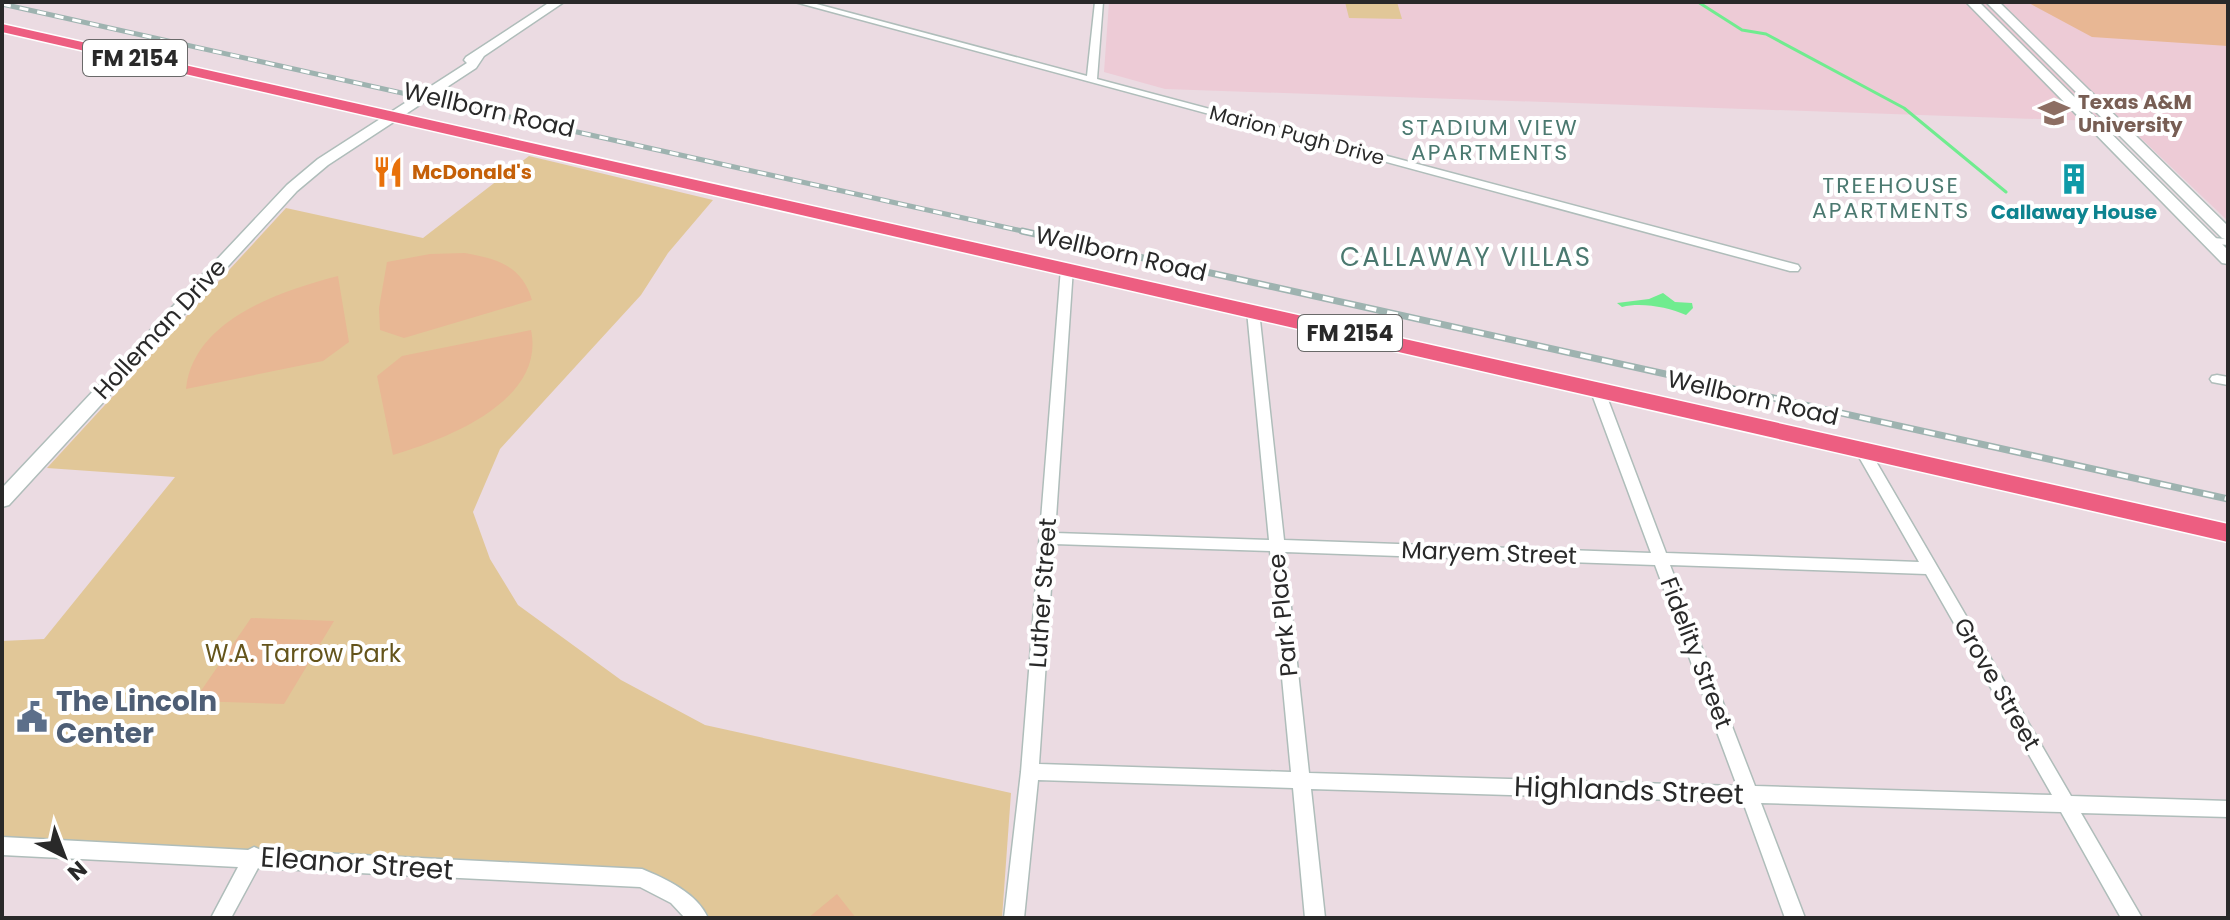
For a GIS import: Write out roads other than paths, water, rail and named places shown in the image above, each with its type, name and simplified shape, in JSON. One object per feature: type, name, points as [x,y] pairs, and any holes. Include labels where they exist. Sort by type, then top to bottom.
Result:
[{"type":"main road","points":[[1972,2],[2218,233]]},
{"type":"main road","points":[[1992,2],[2218,233],[2228,259]]},
{"type":"main road","points":[[1991,21],[2000,23],[2026,47],[2048,57]]},
{"type":"main road","name":"Wellborn Road","points":[[2,28],[2228,533]]},
{"type":"street","name":"Holleman Drive","points":[[2,499],[271,208],[323,162],[558,2]]},
{"type":"street","name":"Marion Pugh Drive","points":[[799,2],[1794,268]]},
{"type":"street","points":[[1092,80],[1099,2]]},
{"type":"street","name":"Luther Street","points":[[1014,918],[1030,772],[1067,268]]},
{"type":"street","name":"Park Place","points":[[1253,311],[1315,918]]},
{"type":"street","name":"Fidelity Street","points":[[1597,389],[1795,918]]},
{"type":"street","name":"Grove Street","points":[[1862,450],[2132,918]]},
{"type":"street","name":"Maryem Street","points":[[1047,538],[1930,568]]},
{"type":"street","name":"Highlands Street","points":[[1030,772],[2228,809]]},
{"type":"street","name":"Eleanor Street","points":[[2,846],[254,856],[299,862],[642,878],[678,897],[698,918]]},
{"type":"street","points":[[221,918],[254,856]]},
{"type":"waterway","points":[[1698,2],[1742,30],[1766,34],[1904,108],[2006,192]]},
{"type":"railway","points":[[2,4],[1031,233]]},
{"type":"railway","points":[[1022,231],[1031,233]]},
{"type":"railway","points":[[1031,233],[2228,499]]},
{"type":"place","name":"Texas A&M University","points":[[2054,113]]},
{"type":"place","name":"McDonald's","points":[[388,172]]},
{"type":"place","name":"Callaway House","points":[[2074,179]]},
{"type":"place","name":"The Lincoln Center","points":[[32,717]]},
{"type":"district","name":"STADIUM VIEW APARTMENTS","points":[[1490,140]]},
{"type":"district","name":"TREEHOUSE APARTMENTS","points":[[1891,198]]},
{"type":"district","name":"CALLAWAY VILLAS","points":[[1466,257]]},
{"type":"park label","name":"W.A. Tarrow Park","points":[[303,654]]}]
